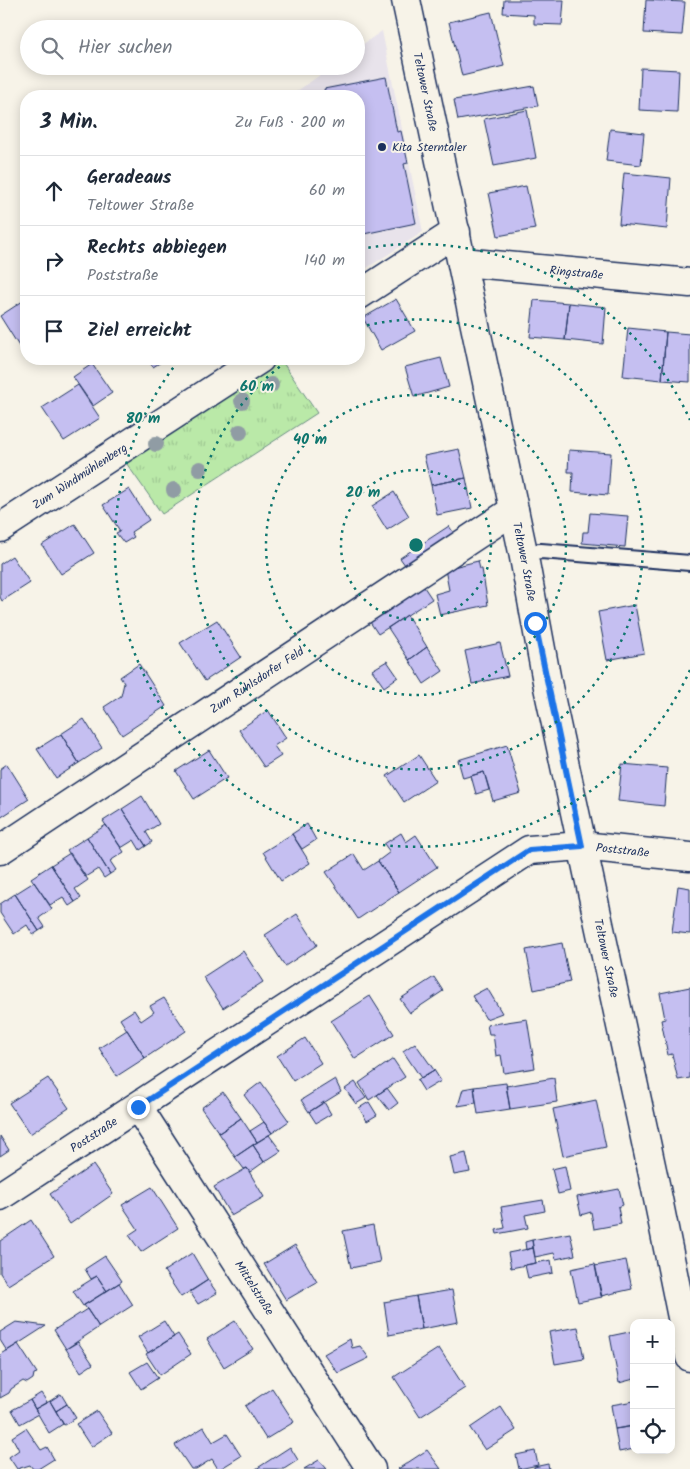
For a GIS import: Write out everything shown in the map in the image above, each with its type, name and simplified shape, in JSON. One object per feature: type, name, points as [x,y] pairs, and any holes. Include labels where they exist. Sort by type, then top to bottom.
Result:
[{"type":"street","name":"Teltower Straße","points":[[406,0],[690,1357]]},
{"type":"street","points":[[365,291],[456,232]]},
{"type":"street","name":"Ringstraße","points":[[462,262],[690,283]]},
{"type":"street","name":"Zum Windmühlenberg","points":[[0,528],[251,365]]},
{"type":"street","name":"Zum Ruhlsdorfer Feld","points":[[0,850],[514,510]]},
{"type":"street","name":"Poststraße","points":[[0,1196],[529,850],[582,846],[690,857]]},
{"type":"street","name":"Mittelstraße","points":[[138,1107],[371,1469]]},
{"type":"lane","points":[[523,552],[541,551],[690,563]]},
{"type":"shaded area","name":"Kita Sterntaler","points":[[382,31],[423,232],[365,269],[365,90],[299,90],[320,75],[365,75],[365,43]]},
{"type":"green space","points":[[273,365],[284,365],[317,413],[162,514],[124,460]]},
{"type":"building","points":[[504,0],[564,0],[562,25],[534,24],[534,15],[503,13]]},
{"type":"building","points":[[646,0],[685,2],[682,35],[644,33]]},
{"type":"building","points":[[491,12],[504,66],[462,76],[449,22]]},
{"type":"building","points":[[641,68],[679,70],[677,112],[639,110]]},
{"type":"building","points":[[386,77],[397,132],[401,131],[408,163],[404,164],[416,223],[365,234],[365,90],[324,89]]},
{"type":"building","points":[[534,86],[538,106],[458,120],[454,100]]},
{"type":"building","points":[[527,110],[536,158],[494,166],[484,119]]},
{"type":"building","points":[[610,129],[644,133],[641,165],[606,161]]},
{"type":"building","points":[[624,173],[671,178],[667,229],[619,224]]},
{"type":"building","points":[[526,186],[535,229],[498,236],[489,193]]},
{"type":"building","points":[[396,299],[415,331],[381,350],[365,322],[365,317]]},
{"type":"building","points":[[534,300],[569,303],[565,340],[530,337]]},
{"type":"building","points":[[20,303],[20,348],[0,316]]},
{"type":"building","points":[[569,303],[606,307],[603,344],[565,340]]},
{"type":"building","points":[[628,328],[666,332],[662,380],[623,376]]},
{"type":"building","points":[[666,332],[690,334],[690,382],[662,380]]},
{"type":"building","points":[[441,358],[449,387],[414,397],[405,367]]},
{"type":"building","points":[[93,365],[112,393],[93,406],[73,377]]},
{"type":"building","points":[[78,385],[100,418],[64,441],[42,408]]},
{"type":"building","points":[[459,449],[466,478],[431,485],[424,456]]},
{"type":"building","points":[[569,450],[611,453],[608,495],[572,492],[573,472],[568,472]]},
{"type":"building","points":[[466,478],[472,508],[437,515],[431,485]]},
{"type":"building","points":[[129,489],[149,520],[131,532],[134,537],[124,543],[116,533],[120,531],[103,505]]},
{"type":"building","points":[[394,492],[409,516],[387,530],[372,506]]},
{"type":"building","points":[[590,513],[628,516],[625,547],[582,543],[583,532],[588,532]]},
{"type":"building","points":[[75,524],[94,553],[61,574],[42,545]]},
{"type":"building","points":[[449,526],[457,538],[408,569],[400,558]]},
{"type":"building","points":[[12,556],[30,583],[2,601],[0,597],[0,564]]},
{"type":"building","points":[[478,561],[480,569],[482,569],[488,605],[440,615],[435,594],[449,590],[445,569]]},
{"type":"building","points":[[420,581],[432,599],[378,634],[366,616]]},
{"type":"building","points":[[635,605],[644,653],[607,660],[598,612]]},
{"type":"building","points":[[407,615],[427,647],[409,660],[388,628]]},
{"type":"building","points":[[217,620],[241,657],[205,681],[180,643]]},
{"type":"building","points":[[500,643],[508,676],[472,684],[465,651]]},
{"type":"building","points":[[427,647],[443,671],[424,684],[409,660]]},
{"type":"building","points":[[387,661],[398,677],[384,687],[372,670]]},
{"type":"building","points":[[139,664],[166,706],[122,735],[104,707],[121,696],[124,683],[120,677]]},
{"type":"building","points":[[268,710],[286,738],[274,746],[281,756],[264,767],[239,730]]},
{"type":"building","points":[[84,719],[102,748],[79,763],[61,734]]},
{"type":"building","points":[[61,734],[79,763],[56,778],[37,749]]},
{"type":"building","points":[[507,745],[521,793],[493,801],[484,772],[463,778],[458,760]]},
{"type":"building","points":[[209,750],[227,778],[194,799],[176,771]]},
{"type":"building","points":[[419,755],[436,781],[404,802],[387,776]]},
{"type":"building","points":[[7,764],[29,799],[0,818],[0,769]]},
{"type":"building","points":[[622,764],[667,768],[664,806],[618,801]]},
{"type":"building","points":[[484,772],[489,790],[476,794],[471,776]]},
{"type":"building","points":[[142,796],[159,824],[146,832],[152,842],[146,846],[122,809]]},
{"type":"building","points":[[122,809],[146,846],[140,850],[134,840],[121,848],[103,821]]},
{"type":"building","points":[[307,824],[316,840],[302,849],[292,834]]},
{"type":"building","points":[[106,825],[124,852],[110,861],[116,870],[110,874],[87,837]]},
{"type":"building","points":[[401,833],[406,842],[416,835],[437,867],[399,892],[378,861],[390,852],[384,844]]},
{"type":"building","points":[[292,834],[310,863],[281,881],[263,852]]},
{"type":"building","points":[[87,837],[110,874],[104,878],[98,869],[85,877],[67,850]]},
{"type":"building","points":[[70,853],[88,880],[75,889],[81,898],[75,902],[51,865]]},
{"type":"building","points":[[354,854],[364,870],[378,861],[399,892],[358,919],[326,872]]},
{"type":"building","points":[[51,865],[75,902],[69,906],[63,897],[50,905],[31,878]]},
{"type":"building","points":[[34,882],[52,909],[39,918],[45,927],[39,931],[15,894]]},
{"type":"building","points":[[678,886],[690,888],[690,934],[672,932]]},
{"type":"building","points":[[15,894],[39,931],[33,935],[27,925],[14,934],[0,913],[0,904]]},
{"type":"building","points":[[297,914],[317,945],[285,966],[265,935]]},
{"type":"building","points":[[562,943],[570,982],[534,990],[526,950]]},
{"type":"building","points":[[243,951],[263,982],[223,1008],[203,977]]},
{"type":"building","points":[[434,977],[443,991],[410,1013],[400,999]]},
{"type":"building","points":[[690,987],[690,1078],[678,1080],[672,1054],[668,1055],[661,1020],[665,1019],[660,993]]},
{"type":"building","points":[[487,988],[502,1013],[486,1019],[472,996]]},
{"type":"building","points":[[370,996],[394,1034],[355,1059],[331,1021]]},
{"type":"building","points":[[164,998],[186,1031],[145,1058],[120,1019],[134,1010],[141,1021],[154,1012],[150,1006]]},
{"type":"building","points":[[527,1019],[535,1068],[504,1073],[501,1055],[496,1056],[493,1034],[489,1034],[487,1025]]},
{"type":"building","points":[[127,1030],[145,1058],[117,1076],[99,1048]]},
{"type":"building","points":[[305,1038],[321,1063],[293,1081],[277,1056]]},
{"type":"building","points":[[415,1043],[434,1070],[421,1078],[403,1051]]},
{"type":"building","points":[[393,1059],[405,1077],[369,1100],[359,1083]]},
{"type":"building","points":[[434,1070],[441,1081],[424,1091],[417,1080]]},
{"type":"building","points":[[48,1078],[69,1108],[30,1134],[9,1103]]},
{"type":"building","points":[[554,1078],[557,1102],[510,1109],[506,1086]]},
{"type":"building","points":[[335,1079],[341,1092],[309,1112],[301,1100]]},
{"type":"building","points":[[261,1082],[289,1121],[272,1133],[244,1095]]},
{"type":"building","points":[[355,1082],[366,1098],[356,1104],[345,1089]]},
{"type":"building","points":[[506,1083],[510,1109],[478,1114],[474,1087]]},
{"type":"building","points":[[474,1087],[476,1103],[458,1106],[463,1089]]},
{"type":"building","points":[[387,1088],[398,1103],[389,1110],[377,1095]]},
{"type":"building","points":[[223,1092],[241,1118],[219,1133],[201,1108]]},
{"type":"building","points":[[596,1100],[606,1147],[563,1156],[553,1109]]},
{"type":"building","points":[[324,1102],[331,1114],[316,1123],[309,1112]]},
{"type":"building","points":[[369,1102],[377,1115],[367,1121],[359,1108]]},
{"type":"building","points":[[241,1118],[257,1142],[235,1157],[219,1133]]},
{"type":"building","points":[[264,1122],[272,1133],[257,1142],[250,1131]]},
{"type":"building","points":[[269,1135],[281,1151],[264,1162],[253,1145]]},
{"type":"building","points":[[0,1136],[9,1150],[0,1156]]},
{"type":"building","points":[[253,1145],[264,1162],[250,1172],[247,1168],[244,1169],[235,1157]]},
{"type":"building","points":[[466,1153],[470,1172],[454,1175],[450,1157]]},
{"type":"building","points":[[93,1165],[113,1194],[70,1224],[50,1194]]},
{"type":"building","points":[[565,1166],[570,1191],[558,1194],[552,1169]]},
{"type":"building","points":[[247,1168],[264,1197],[231,1216],[214,1187]]},
{"type":"building","points":[[152,1187],[178,1228],[141,1252],[129,1235],[138,1229],[122,1205]]},
{"type":"building","points":[[619,1189],[623,1205],[618,1207],[621,1224],[594,1229],[591,1212],[581,1215],[577,1197]]},
{"type":"building","points":[[543,1200],[545,1211],[525,1215],[528,1228],[497,1234],[496,1230],[505,1228],[501,1207]]},
{"type":"building","points":[[31,1220],[54,1256],[8,1285],[0,1273],[0,1241]]},
{"type":"building","points":[[373,1225],[380,1262],[351,1268],[343,1231]]},
{"type":"building","points":[[570,1233],[575,1255],[556,1259],[554,1253],[535,1257],[532,1240]]},
{"type":"building","points":[[532,1240],[533,1248],[526,1250],[525,1242]]},
{"type":"building","points":[[295,1245],[317,1282],[286,1300],[264,1264]]},
{"type":"building","points":[[533,1248],[536,1263],[511,1268],[508,1253]]},
{"type":"building","points":[[192,1253],[208,1280],[181,1297],[164,1271]]},
{"type":"building","points":[[105,1256],[122,1281],[107,1291],[97,1276],[91,1279],[85,1269]]},
{"type":"building","points":[[551,1260],[553,1273],[528,1278],[525,1265]]},
{"type":"building","points":[[626,1260],[632,1289],[601,1296],[595,1266]]},
{"type":"building","points":[[595,1264],[602,1297],[578,1302],[571,1269]]},
{"type":"building","points":[[97,1276],[107,1291],[83,1306],[73,1291]]},
{"type":"building","points":[[208,1280],[217,1293],[198,1304],[190,1292]]},
{"type":"building","points":[[119,1283],[133,1305],[99,1327],[84,1305]]},
{"type":"building","points":[[452,1290],[458,1322],[422,1329],[416,1296]]},
{"type":"building","points":[[416,1296],[422,1329],[389,1335],[384,1302]]},
{"type":"building","points":[[87,1309],[99,1327],[66,1349],[54,1330]]},
{"type":"building","points":[[164,1321],[174,1337],[148,1353],[138,1337]]},
{"type":"building","points":[[235,1321],[253,1349],[224,1367],[207,1339]]},
{"type":"building","points":[[16,1322],[46,1326],[7,1351],[0,1340],[0,1332]]},
{"type":"building","points":[[578,1327],[584,1359],[555,1364],[549,1332]]},
{"type":"building","points":[[630,1332],[630,1380],[619,1383],[610,1336]]},
{"type":"building","points":[[178,1334],[191,1354],[160,1375],[146,1354]]},
{"type":"building","points":[[350,1339],[352,1348],[360,1346],[369,1358],[338,1373],[324,1354]]},
{"type":"building","points":[[78,1342],[93,1364],[81,1372],[66,1349]]},
{"type":"building","points":[[18,1344],[37,1373],[34,1374],[33,1379],[27,1383],[23,1381],[0,1398],[0,1355]]},
{"type":"building","points":[[439,1348],[465,1388],[420,1417],[394,1377]]},
{"type":"building","points":[[147,1362],[158,1378],[141,1389],[130,1372]]},
{"type":"building","points":[[272,1388],[294,1422],[266,1439],[245,1406]]},
{"type":"building","points":[[41,1393],[47,1402],[35,1409],[30,1400]]},
{"type":"building","points":[[61,1394],[67,1404],[56,1411],[50,1401]]},
{"type":"building","points":[[30,1400],[38,1414],[20,1424],[12,1410]]},
{"type":"building","points":[[50,1401],[63,1424],[49,1433],[35,1409]]},
{"type":"building","points":[[630,1402],[630,1427],[615,1429],[611,1405]]},
{"type":"building","points":[[67,1404],[76,1418],[64,1425],[56,1411]]},
{"type":"building","points":[[501,1407],[516,1430],[485,1450],[470,1428]]},
{"type":"building","points":[[97,1411],[112,1433],[91,1447],[76,1424]]},
{"type":"building","points":[[204,1427],[213,1442],[227,1434],[241,1456],[220,1469],[218,1469],[212,1459],[196,1469],[191,1469],[175,1445]]},
{"type":"building","points":[[630,1427],[630,1450],[619,1452],[615,1429]]},
{"type":"building","points":[[26,1428],[41,1450],[47,1447],[54,1459],[38,1469],[33,1469],[30,1465],[17,1469],[9,1457],[19,1450],[12,1437]]},
{"type":"building","points":[[290,1447],[298,1460],[284,1469],[256,1469]]},
{"type":"building","points":[[427,1450],[441,1469],[398,1469]]},
{"type":"building","points":[[535,1451],[538,1465],[519,1469],[516,1455]]},
{"type":"building","points":[[319,1460],[327,1469],[304,1469]]},
{"type":"building","points":[[548,1464],[549,1469],[534,1469],[534,1467]]},
{"type":"place","name":"Kita Sterntaler","points":[[382,147]]},
{"type":"route","points":[[138,1107],[529,850],[582,846],[535,623]]}]
